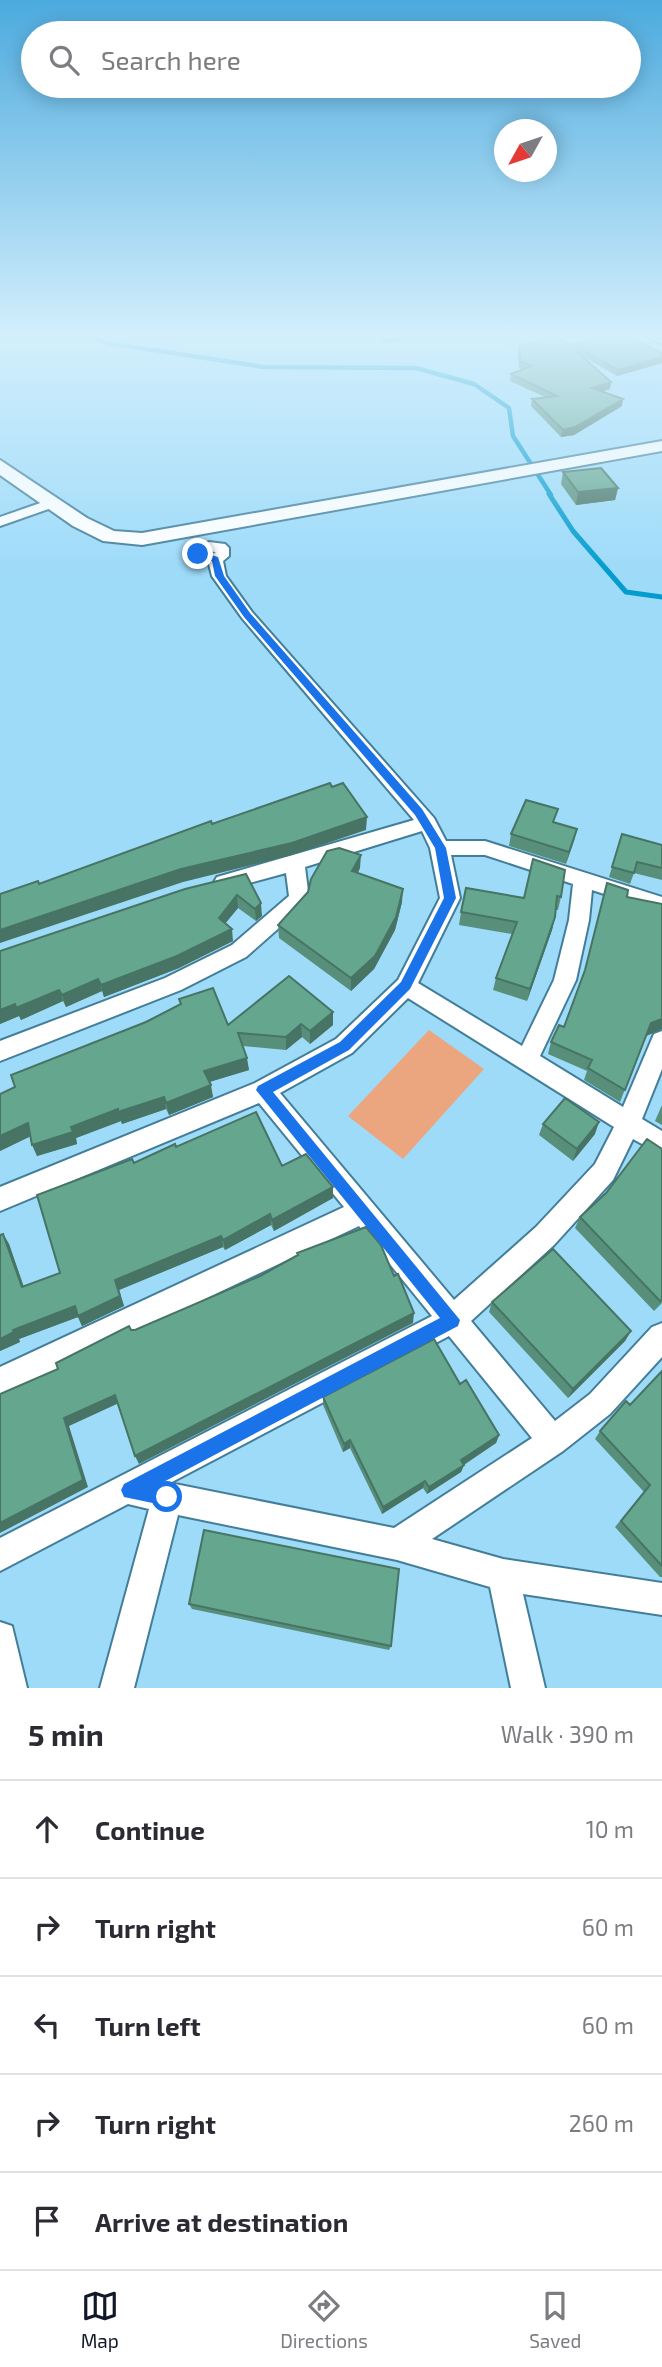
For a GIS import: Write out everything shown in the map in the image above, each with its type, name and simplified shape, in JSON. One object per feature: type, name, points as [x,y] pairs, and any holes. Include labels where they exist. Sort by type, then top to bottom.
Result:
[{"type":"main road","points":[[0,466],[52,503],[110,537],[208,545],[503,476],[662,446]]},
{"type":"street","points":[[0,522],[52,503]]},
{"type":"street","points":[[0,1199],[263,1090],[344,1046],[405,986],[450,898],[440,848],[427,823],[247,615],[219,576],[208,545]]},
{"type":"street","points":[[209,886],[295,865],[379,836],[427,823]]},
{"type":"street","points":[[440,848],[485,848],[662,905]]},
{"type":"street","points":[[0,1051],[173,984],[239,951],[299,899],[295,865]]},
{"type":"street","points":[[526,1061],[565,980],[579,920],[583,880]]},
{"type":"street","points":[[405,986],[662,1144]]},
{"type":"street","points":[[0,1555],[130,1490],[452,1320],[545,1236],[604,1172],[628,1124],[662,1041]]},
{"type":"street","points":[[263,1090],[553,1441]]},
{"type":"street","points":[[0,1382],[363,1211]]},
{"type":"street","points":[[397,1544],[553,1441],[600,1404],[662,1337]]},
{"type":"street","points":[[130,1490],[397,1544],[503,1575],[662,1598]]},
{"type":"street","points":[[117,1688],[167,1497]]},
{"type":"street","points":[[503,1575],[528,1688]]},
{"type":"street","points":[[0,1638],[10,1688]]},
{"type":"shaded area","points":[[429,1030],[484,1069],[403,1159],[348,1116]]},
{"type":"building","points":[[545,412],[601,412],[575,427],[563,430]]},
{"type":"building","points":[[601,468],[618,488],[578,492],[563,472]]},
{"type":"building","points":[[330,783],[332,787],[343,783],[367,817],[292,843],[181,869],[0,930],[0,894],[38,881],[39,884],[211,821],[212,824]]},
{"type":"building","points":[[526,800],[558,809],[553,822],[577,829],[569,852],[511,834]]},
{"type":"building","points":[[622,834],[662,845],[662,868],[637,862],[634,873],[612,867]]},
{"type":"building","points":[[339,848],[361,855],[352,871],[403,889],[396,917],[375,956],[351,978],[278,925],[308,892],[311,879],[327,851]]},
{"type":"building","points":[[533,859],[565,870],[561,897],[557,896],[555,917],[530,989],[496,978],[517,922],[461,912],[466,888],[524,898]]},
{"type":"building","points":[[246,874],[261,903],[255,909],[237,895],[219,918],[232,929],[177,956],[101,985],[98,979],[62,995],[59,990],[16,1008],[15,1004],[0,1010],[0,951],[185,889]]},
{"type":"building","points":[[607,883],[628,890],[627,897],[662,904],[662,1019],[651,1023],[625,1090],[588,1068],[592,1060],[551,1042],[559,1025],[564,1027],[585,970]]},
{"type":"building","points":[[289,976],[333,1012],[310,1031],[301,1024],[286,1037],[238,1033],[247,1058],[204,1071],[211,1085],[166,1103],[164,1097],[118,1112],[118,1109],[71,1127],[73,1132],[32,1145],[28,1123],[0,1136],[0,1094],[15,1087],[11,1075],[146,1022],[181,1004],[179,999],[213,988],[228,1025]]},
{"type":"building","points":[[565,1098],[599,1122],[577,1149],[543,1124]]},
{"type":"building","points":[[256,1112],[282,1166],[306,1154],[333,1187],[272,1220],[270,1214],[223,1240],[221,1236],[115,1280],[120,1296],[78,1316],[75,1306],[13,1330],[14,1332],[0,1339],[0,1235],[3,1234],[22,1287],[60,1273],[37,1195],[132,1159],[134,1163]]},
{"type":"building","points":[[647,1139],[662,1149],[660,1301],[580,1217],[606,1193]]},
{"type":"building","points":[[366,1227],[381,1245],[394,1276],[398,1274],[414,1313],[135,1456],[115,1395],[64,1418],[83,1480],[0,1523],[0,1394],[58,1369],[56,1363],[129,1326],[131,1330],[135,1330],[260,1276],[298,1255],[297,1253]]},
{"type":"building","points":[[553,1249],[631,1331],[573,1389],[492,1302]]},
{"type":"building","points":[[434,1339],[460,1384],[466,1380],[499,1435],[461,1460],[464,1465],[429,1487],[425,1481],[383,1507],[350,1440],[344,1444],[323,1397]]},
{"type":"building","points":[[662,1371],[662,1566],[621,1521],[650,1485],[600,1431],[626,1401],[630,1405]]},
{"type":"building","points":[[204,1530],[399,1569],[391,1646],[189,1604]]},
{"type":"waterway","points":[[510,412],[513,436],[551,495]]},
{"type":"waterway","points":[[549,494],[573,531],[626,592],[662,597]]},
{"type":"route","points":[[167,1497],[130,1490],[452,1320],[263,1090],[344,1046],[405,986],[450,898],[440,848],[418,812],[247,615],[219,576],[215,559],[209,560],[198,554]]}]
